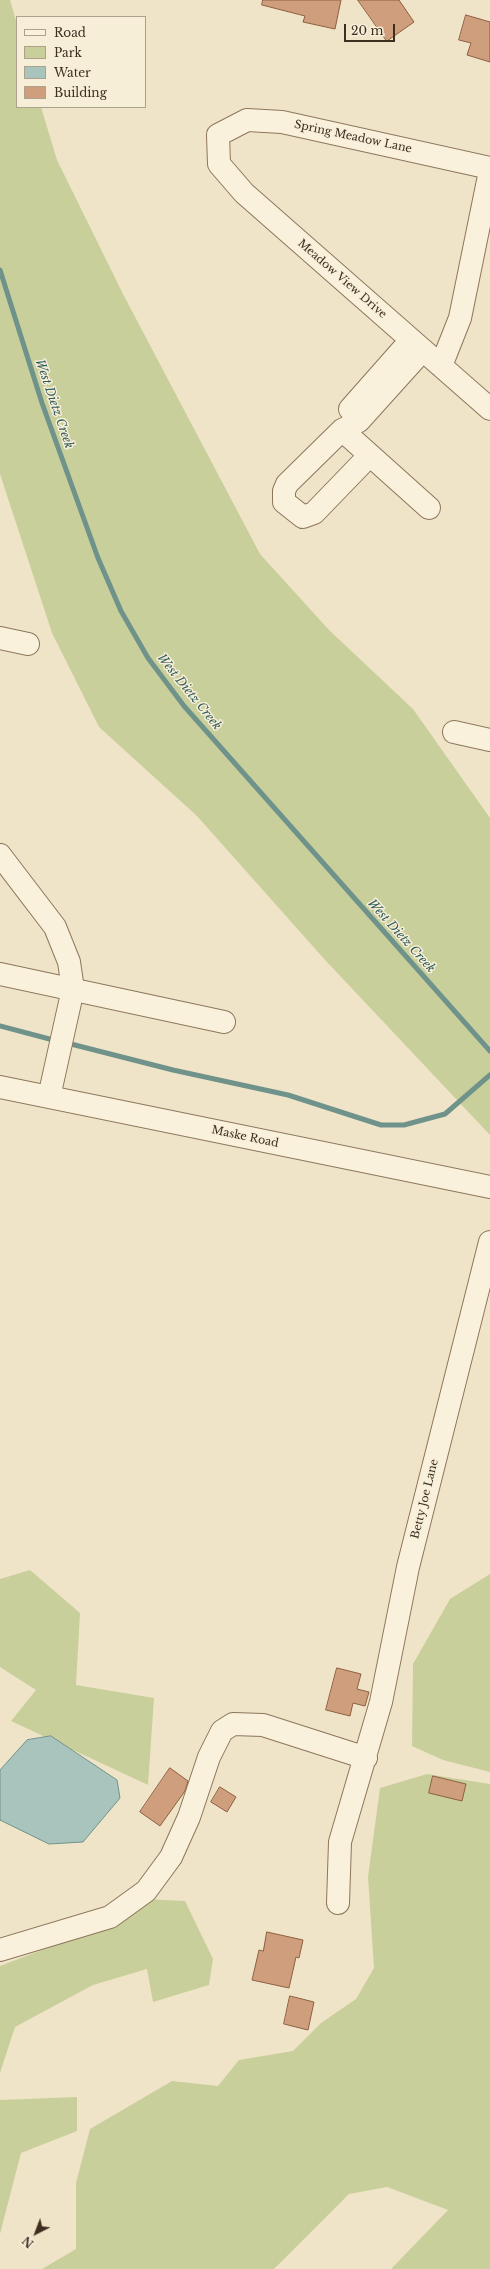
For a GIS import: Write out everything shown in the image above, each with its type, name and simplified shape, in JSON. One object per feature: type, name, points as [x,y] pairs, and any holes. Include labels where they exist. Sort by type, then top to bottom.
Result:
[{"type":"street","name":"Spring Meadow Lane","points":[[218,135],[247,120],[282,122],[490,168]]},
{"type":"street","name":"Meadow View Drive","points":[[218,135],[219,164],[244,193],[490,410]]},
{"type":"street","points":[[441,366],[460,318],[490,171]]},
{"type":"street","points":[[370,455],[314,513],[303,517],[284,502],[284,491],[287,484],[342,430],[359,421],[417,345]]},
{"type":"street","points":[[342,430],[429,508]]},
{"type":"street","points":[[0,638],[28,644]]},
{"type":"street","points":[[454,732],[490,740]]},
{"type":"street","points":[[0,855],[55,927],[69,962],[73,990],[49,1097]]},
{"type":"street","points":[[0,974],[224,1022]]},
{"type":"street","name":"Maske Road","points":[[0,1087],[490,1187]]},
{"type":"street","name":"Betty Joe Lane","points":[[338,1903],[340,1842],[366,1758],[381,1702],[410,1559],[490,1242]]},
{"type":"street","points":[[0,1950],[110,1917],[146,1891],[170,1857],[189,1817],[209,1757],[222,1731],[233,1724],[263,1725],[366,1758]]},
{"type":"green space","points":[[0,0],[10,0],[16,21],[16,108],[41,108],[57,160],[123,294],[260,554],[329,630],[413,709],[490,818],[490,1135],[326,961],[197,816],[99,727],[52,633],[0,474]]},
{"type":"green space","points":[[30,1570],[80,1613],[76,1685],[154,1698],[148,1785],[11,1721],[36,1690],[0,1667],[0,1579]]},
{"type":"green space","points":[[490,1574],[490,1772],[443,1760],[412,1746],[413,1664],[450,1599]]},
{"type":"green space","points":[[427,1774],[490,1784],[490,2269],[391,2269],[448,2210],[387,2187],[349,2194],[274,2269],[42,2269],[76,2249],[76,2183],[90,2129],[172,2081],[218,2086],[239,2060],[293,2051],[321,2023],[356,1999],[374,1968],[368,1877],[380,1788]]},
{"type":"green space","points":[[142,1899],[185,1901],[213,1959],[209,1985],[153,2002],[147,1969],[93,1985],[15,2027],[0,2073],[0,1966],[113,1923]]},
{"type":"green space","points":[[77,2097],[77,2131],[21,2153],[0,2234],[0,2100]]},
{"type":"water","points":[[51,1736],[117,1780],[120,1798],[83,1842],[49,1844],[0,1820],[0,1770],[27,1740]]},
{"type":"building","points":[[263,0],[341,0],[335,29],[303,22],[305,16],[262,5]]},
{"type":"building","points":[[358,0],[399,0],[414,22],[387,41]]},
{"type":"building","points":[[466,15],[490,22],[490,62],[467,55],[471,43],[459,40]]},
{"type":"building","points":[[337,1668],[361,1674],[357,1689],[369,1692],[365,1706],[353,1703],[350,1716],[326,1710]]},
{"type":"building","points":[[170,1768],[188,1781],[185,1791],[160,1826],[140,1812]]},
{"type":"building","points":[[433,1776],[466,1784],[462,1801],[429,1793]]},
{"type":"building","points":[[220,1787],[236,1797],[227,1812],[211,1802]]},
{"type":"building","points":[[267,1932],[303,1940],[299,1958],[296,1957],[289,1988],[252,1980],[259,1950],[263,1951]]},
{"type":"building","points":[[290,1996],[314,2002],[308,2030],[284,2024]]},
{"type":"waterway","name":"West Dietz Creek","points":[[0,270],[42,403],[98,558],[121,611],[148,658],[184,706],[490,1051]]},
{"type":"waterway","points":[[0,1026],[57,1041]]},
{"type":"waterway","points":[[67,1043],[173,1070],[288,1095],[381,1125],[404,1125],[445,1114],[490,1075]]}]
